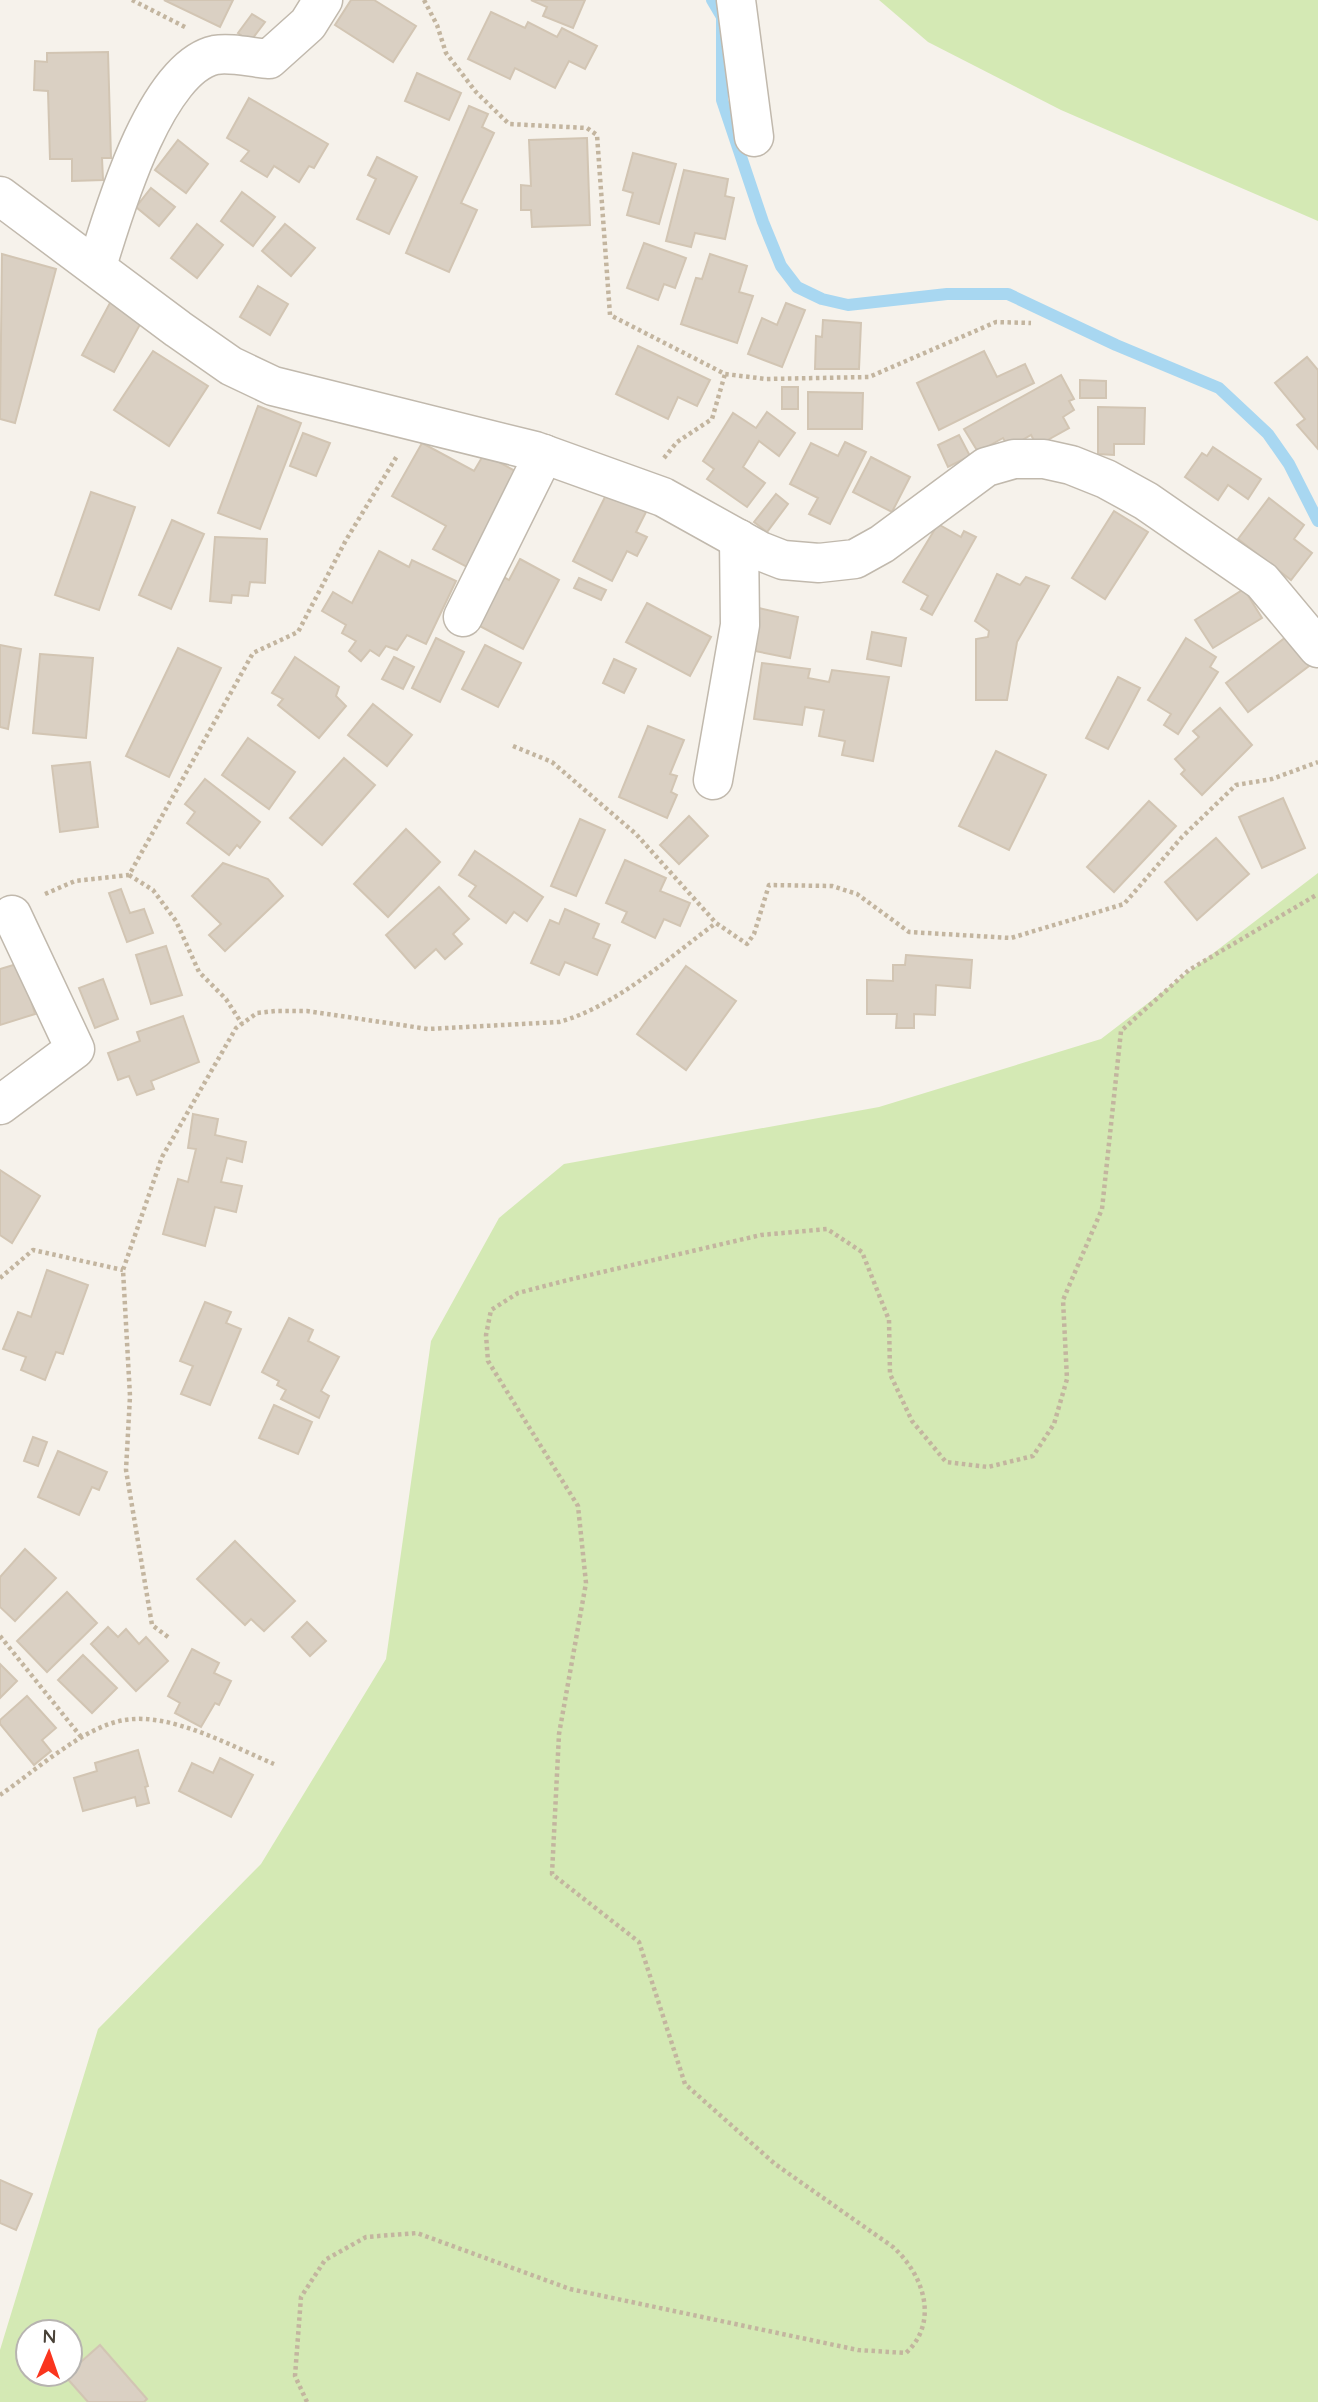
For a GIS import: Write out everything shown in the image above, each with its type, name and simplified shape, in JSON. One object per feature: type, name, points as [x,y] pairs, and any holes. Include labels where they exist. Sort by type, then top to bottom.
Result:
[{"type":"street","points":[[97,266],[141,141],[184,72],[214,55],[269,59],[308,24],[323,0]]},
{"type":"street","points":[[736,0],[754,137]]},
{"type":"street","points":[[0,196],[97,266],[178,330],[231,366],[273,386],[544,454],[663,497],[783,560],[819,563],[855,559],[883,544],[986,467],[1014,459],[1044,459],[1071,464],[1106,479],[1217,548],[1262,581],[1318,648]]},
{"type":"street","points":[[463,617],[544,454]]},
{"type":"street","points":[[713,780],[740,625],[739,539]]},
{"type":"street","points":[[0,1104],[75,1049],[12,915]]},
{"type":"path","points":[[132,0],[202,36],[214,55]]},
{"type":"path","points":[[424,0],[438,25],[446,53],[475,92],[509,124],[587,128],[597,135],[610,315],[725,374],[766,379],[869,377],[996,322],[1031,323]]},
{"type":"path","points":[[639,489],[677,442],[712,419],[725,374]]},
{"type":"path","points":[[129,875],[253,653],[298,632],[346,540],[418,423]]},
{"type":"path","points":[[513,746],[552,762],[636,834],[716,923],[747,944],[754,934],[769,885],[832,886],[857,894],[909,932],[1011,938],[1124,904],[1182,837],[1236,785],[1272,779],[1318,762]]},
{"type":"path","points":[[12,915],[16,907],[75,880],[129,875],[153,890],[176,921],[199,972],[226,999],[242,1024]]},
{"type":"path","points":[[307,2402],[295,2376],[301,2297],[324,2260],[366,2237],[416,2233],[570,2290],[858,2350],[906,2353],[917,2343],[923,2329],[925,2303],[919,2278],[910,2262],[893,2247],[775,2164],[685,2084],[639,1942],[552,1874],[559,1734],[586,1583],[578,1506],[488,1361],[486,1335],[491,1310],[518,1293],[568,1279],[761,1235],[827,1228],[862,1252],[889,1320],[890,1374],[912,1421],[946,1462],[988,1467],[1033,1456],[1054,1424],[1067,1379],[1063,1300],[1102,1209],[1121,1031],[1189,970],[1318,894]]},
{"type":"path","points":[[169,1637],[152,1625],[126,1471],[130,1396],[124,1270],[162,1157],[236,1028],[257,1013],[275,1011],[307,1011],[428,1029],[559,1022],[578,1017],[599,1004],[716,923]]},
{"type":"path","points":[[0,1278],[33,1250],[124,1270]]},
{"type":"path","points":[[0,1636],[82,1738]]},
{"type":"path","points":[[0,1795],[82,1738],[110,1724],[144,1719],[183,1727],[274,1764]]},
{"type":"green space","points":[[879,0],[1318,0],[1318,221],[1061,110],[928,42]]},
{"type":"green space","points":[[1318,873],[1318,2402],[0,2402],[0,2350],[98,2029],[261,1864],[386,1659],[431,1341],[499,1218],[564,1164],[879,1107],[1101,1039]]},
{"type":"building","points":[[164,0],[233,0],[220,27]]},
{"type":"building","points":[[351,0],[374,0],[416,26],[393,62],[335,25]]},
{"type":"building","points":[[531,0],[585,0],[573,28],[543,16],[547,7]]},
{"type":"building","points":[[491,12],[525,28],[528,22],[557,37],[562,28],[597,46],[585,69],[569,61],[555,88],[515,68],[510,79],[468,59]]},
{"type":"building","points":[[252,14],[265,22],[250,42],[238,33]]},
{"type":"building","points":[[108,52],[111,158],[102,158],[103,180],[72,181],[72,159],[50,159],[48,91],[34,90],[35,61],[47,62],[47,53]]},
{"type":"building","points":[[417,73],[461,93],[449,120],[405,101]]},
{"type":"building","points":[[249,98],[328,144],[314,168],[309,166],[299,182],[274,166],[267,177],[241,161],[249,151],[227,138]]},
{"type":"building","points":[[469,106],[488,114],[482,127],[494,133],[461,203],[477,210],[449,272],[406,253]]},
{"type":"building","points":[[587,138],[590,225],[532,227],[531,210],[521,210],[521,185],[531,186],[529,140]]},
{"type":"building","points":[[178,140],[208,164],[186,193],[155,170]]},
{"type":"building","points":[[633,153],[676,164],[659,224],[627,215],[633,193],[623,190]]},
{"type":"building","points":[[377,157],[417,177],[389,234],[357,219],[376,179],[368,175]]},
{"type":"building","points":[[684,170],[728,179],[725,196],[734,198],[725,239],[695,233],[691,247],[666,241]]},
{"type":"building","points":[[151,188],[175,207],[159,226],[136,207]]},
{"type":"building","points":[[242,192],[275,217],[253,246],[221,221]]},
{"type":"building","points":[[197,224],[223,245],[197,278],[171,258]]},
{"type":"building","points":[[285,224],[315,248],[291,276],[262,251]]},
{"type":"building","points":[[644,243],[686,258],[675,288],[664,284],[658,300],[627,288]]},
{"type":"building","points":[[2,254],[56,269],[15,423],[0,419]]},
{"type":"building","points":[[710,254],[747,266],[739,292],[753,296],[737,343],[681,324],[696,278],[702,279]]},
{"type":"building","points":[[258,286],[288,304],[270,335],[240,317]]},
{"type":"building","points":[[111,301],[143,319],[114,372],[82,355]]},
{"type":"building","points":[[786,303],[805,310],[782,367],[748,354],[762,318],[777,325]]},
{"type":"building","points":[[823,320],[861,323],[859,369],[815,369],[816,336],[822,337]]},
{"type":"building","points":[[638,346],[710,380],[697,406],[678,397],[668,419],[616,394]]},
{"type":"building","points":[[153,351],[208,386],[169,446],[114,410]]},
{"type":"building","points":[[984,351],[997,377],[1025,364],[1034,383],[939,430],[917,383]]},
{"type":"building","points":[[1307,357],[1318,370],[1318,449],[1297,425],[1305,419],[1275,383]]},
{"type":"building","points":[[1061,375],[1074,399],[1069,401],[1074,410],[1063,417],[1069,428],[1037,446],[1031,435],[1009,448],[1003,438],[978,452],[964,429]]},
{"type":"building","points":[[1080,380],[1106,381],[1106,398],[1080,398]]},
{"type":"building","points":[[782,387],[798,387],[798,409],[782,409]]},
{"type":"building","points":[[808,392],[863,393],[862,429],[808,429]]},
{"type":"building","points":[[258,406],[301,423],[260,529],[218,513]]},
{"type":"building","points":[[1098,407],[1145,408],[1144,444],[1114,444],[1114,455],[1098,454]]},
{"type":"building","points":[[767,412],[795,433],[779,456],[759,441],[743,467],[765,483],[747,507],[707,479],[714,469],[703,461],[733,413],[756,428]]},
{"type":"building","points":[[303,433],[330,443],[316,476],[290,466]]},
{"type":"building","points":[[959,435],[970,456],[948,467],[938,445]]},
{"type":"building","points":[[845,442],[866,452],[830,524],[809,514],[818,498],[790,484],[811,443],[838,456]]},
{"type":"building","points":[[422,443],[474,471],[484,454],[517,472],[467,567],[433,549],[446,526],[392,496]]},
{"type":"building","points":[[1213,447],[1261,479],[1248,499],[1228,485],[1218,500],[1185,477],[1202,453],[1207,456]]},
{"type":"building","points":[[871,457],[910,477],[892,512],[853,492]]},
{"type":"building","points":[[91,492],[135,507],[99,610],[55,595]]},
{"type":"building","points":[[607,493],[646,512],[636,532],[647,537],[637,556],[627,551],[612,581],[573,561]]},
{"type":"building","points":[[776,494],[788,504],[767,532],[754,522]]},
{"type":"building","points":[[1269,498],[1304,525],[1294,539],[1312,553],[1291,580],[1238,539]]},
{"type":"building","points":[[1114,511],[1148,532],[1105,599],[1072,578]]},
{"type":"building","points":[[172,520],[204,534],[171,609],[139,595]]},
{"type":"building","points":[[938,524],[961,537],[964,531],[976,537],[932,615],[921,609],[928,596],[903,582]]},
{"type":"building","points":[[215,537],[267,539],[265,583],[250,582],[248,596],[232,595],[231,603],[210,601]]},
{"type":"building","points":[[379,551],[409,567],[412,560],[456,581],[426,644],[407,635],[397,650],[386,646],[379,656],[370,650],[361,661],[349,651],[356,641],[342,633],[346,625],[322,611],[333,592],[352,603]]},
{"type":"building","points":[[520,559],[559,580],[523,649],[476,624],[502,576],[509,580]]},
{"type":"building","points":[[997,574],[1020,585],[1026,577],[1049,586],[1017,642],[1007,700],[976,700],[976,639],[988,637],[989,631],[975,621]]},
{"type":"building","points":[[579,578],[606,590],[601,600],[574,588]]},
{"type":"building","points":[[1244,589],[1262,618],[1213,648],[1195,620]]},
{"type":"building","points":[[647,603],[711,637],[690,676],[626,642]]},
{"type":"building","points":[[759,608],[798,617],[790,658],[750,650]]},
{"type":"building","points":[[872,632],[906,638],[901,666],[867,659]]},
{"type":"building","points":[[1286,637],[1309,666],[1248,712],[1226,683]]},
{"type":"building","points":[[436,638],[464,652],[440,702],[412,688]]},
{"type":"building","points":[[1186,638],[1216,657],[1210,667],[1218,672],[1178,734],[1164,725],[1171,714],[1148,700]]},
{"type":"building","points":[[0,645],[21,649],[8,729],[0,727]]},
{"type":"building","points":[[485,645],[521,663],[498,707],[462,689]]},
{"type":"building","points":[[178,648],[221,668],[169,777],[126,756]]},
{"type":"building","points":[[40,654],[93,658],[86,738],[33,733]]},
{"type":"building","points":[[295,657],[339,687],[336,696],[346,706],[319,738],[278,705],[283,699],[272,693]]},
{"type":"building","points":[[394,657],[414,667],[403,689],[382,679]]},
{"type":"building","points":[[614,659],[636,669],[624,693],[603,683]]},
{"type":"building","points":[[762,663],[810,669],[808,678],[829,682],[832,670],[889,677],[873,761],[842,755],[845,741],[819,736],[824,710],[805,707],[802,725],[754,719]]},
{"type":"building","points":[[1118,677],[1140,688],[1108,749],[1086,738]]},
{"type":"building","points":[[373,704],[412,735],[387,766],[348,735]]},
{"type":"building","points":[[1220,708],[1252,745],[1202,795],[1181,774],[1185,770],[1175,759],[1199,737],[1193,731]]},
{"type":"building","points":[[648,726],[684,740],[670,774],[677,776],[671,792],[677,795],[667,818],[619,797]]},
{"type":"building","points":[[248,738],[295,772],[269,809],[222,775]]},
{"type":"building","points":[[996,751],[1046,775],[1009,850],[959,826]]},
{"type":"building","points":[[344,758],[375,785],[322,845],[290,818]]},
{"type":"building","points":[[90,762],[98,827],[60,832],[52,766]]},
{"type":"building","points":[[205,779],[260,822],[240,848],[237,845],[229,855],[187,823],[195,812],[185,804]]},
{"type":"building","points":[[1283,798],[1305,848],[1262,868],[1239,817]]},
{"type":"building","points":[[1149,801],[1176,826],[1114,892],[1087,867]]},
{"type":"building","points":[[689,816],[708,836],[679,864],[660,845]]},
{"type":"building","points":[[580,819],[605,830],[576,896],[551,886]]},
{"type":"building","points":[[406,829],[440,862],[388,917],[354,884]]},
{"type":"building","points":[[1216,838],[1249,874],[1197,920],[1165,882]]},
{"type":"building","points":[[475,851],[543,897],[527,921],[514,912],[506,923],[469,896],[476,886],[459,875]]},
{"type":"building","points":[[625,860],[666,878],[660,891],[690,903],[680,926],[664,919],[655,938],[622,922],[627,912],[606,903]]},
{"type":"building","points":[[223,863],[268,879],[283,896],[225,951],[209,935],[221,924],[192,896]]},
{"type":"building","points":[[439,887],[469,919],[453,934],[462,944],[445,959],[436,949],[415,968],[386,935]]},
{"type":"building","points":[[121,889],[130,913],[144,909],[153,933],[127,942],[109,893]]},
{"type":"building","points":[[565,909],[599,924],[593,938],[610,945],[597,975],[565,962],[559,975],[531,963],[550,920],[559,924]]},
{"type":"building","points":[[166,946],[182,995],[151,1004],[136,955]]},
{"type":"building","points":[[906,955],[972,960],[970,988],[936,985],[935,1015],[914,1014],[914,1028],[896,1028],[897,1014],[867,1014],[867,980],[893,981],[893,965],[905,965]]},
{"type":"building","points":[[20,963],[35,1014],[0,1025],[0,969]]},
{"type":"building","points":[[686,966],[736,1001],[686,1070],[637,1034]]},
{"type":"building","points":[[103,979],[118,1019],[95,1028],[79,988]]},
{"type":"building","points":[[183,1016],[199,1062],[151,1081],[154,1089],[137,1095],[129,1076],[118,1080],[108,1053],[140,1041],[137,1032]]},
{"type":"building","points":[[193,1114],[218,1119],[215,1135],[246,1142],[242,1162],[227,1158],[221,1182],[242,1186],[236,1212],[215,1207],[205,1246],[163,1234],[178,1179],[188,1182],[196,1149],[188,1148]]},
{"type":"building","points":[[0,1170],[40,1196],[12,1243],[0,1235]]},
{"type":"building","points":[[47,1270],[88,1285],[63,1354],[56,1352],[45,1380],[21,1370],[26,1357],[3,1349],[18,1312],[31,1317]]},
{"type":"building","points":[[205,1302],[231,1312],[226,1323],[241,1329],[210,1405],[181,1394],[193,1366],[180,1361]]},
{"type":"building","points":[[289,1318],[313,1330],[308,1341],[339,1357],[321,1391],[329,1396],[319,1418],[281,1399],[286,1390],[277,1385],[279,1381],[262,1372]]},
{"type":"building","points":[[274,1405],[312,1422],[298,1454],[259,1438]]},
{"type":"building","points":[[33,1437],[47,1442],[38,1466],[24,1461]]},
{"type":"building","points":[[58,1451],[107,1472],[99,1490],[92,1487],[79,1515],[38,1497]]},
{"type":"building","points":[[235,1541],[295,1601],[264,1631],[251,1619],[245,1625],[197,1579]]},
{"type":"building","points":[[25,1549],[56,1578],[15,1621],[0,1607],[0,1577]]},
{"type":"building","points":[[67,1592],[97,1623],[47,1672],[17,1641]]},
{"type":"building","points":[[307,1622],[326,1641],[310,1656],[292,1637]]},
{"type":"building","points":[[108,1627],[118,1637],[126,1629],[139,1644],[146,1637],[168,1661],[136,1691],[91,1644]]},
{"type":"building","points":[[192,1649],[219,1663],[214,1673],[231,1681],[219,1705],[215,1703],[201,1727],[175,1713],[180,1703],[168,1696]]},
{"type":"building","points":[[83,1655],[117,1688],[92,1713],[58,1680]]},
{"type":"building","points":[[0,1664],[17,1681],[0,1698]]},
{"type":"building","points":[[27,1696],[56,1728],[42,1740],[51,1751],[34,1765],[0,1724],[0,1720]]},
{"type":"building","points":[[138,1750],[148,1786],[145,1787],[149,1803],[137,1806],[135,1797],[83,1811],[74,1778],[97,1771],[95,1763]]},
{"type":"building","points":[[220,1758],[253,1775],[231,1817],[179,1791],[192,1763],[213,1773]]},
{"type":"building","points":[[0,2180],[32,2194],[16,2230],[0,2223]]},
{"type":"building","points":[[100,2345],[147,2399],[144,2402],[88,2402],[76,2388],[84,2388],[84,2359]]},
{"type":"waterway","points":[[712,0],[722,17],[722,100],[763,222],[781,266],[797,287],[822,299],[848,305],[947,294],[1008,294],[1116,345],[1219,388],[1268,434],[1289,464],[1318,521]]}]
